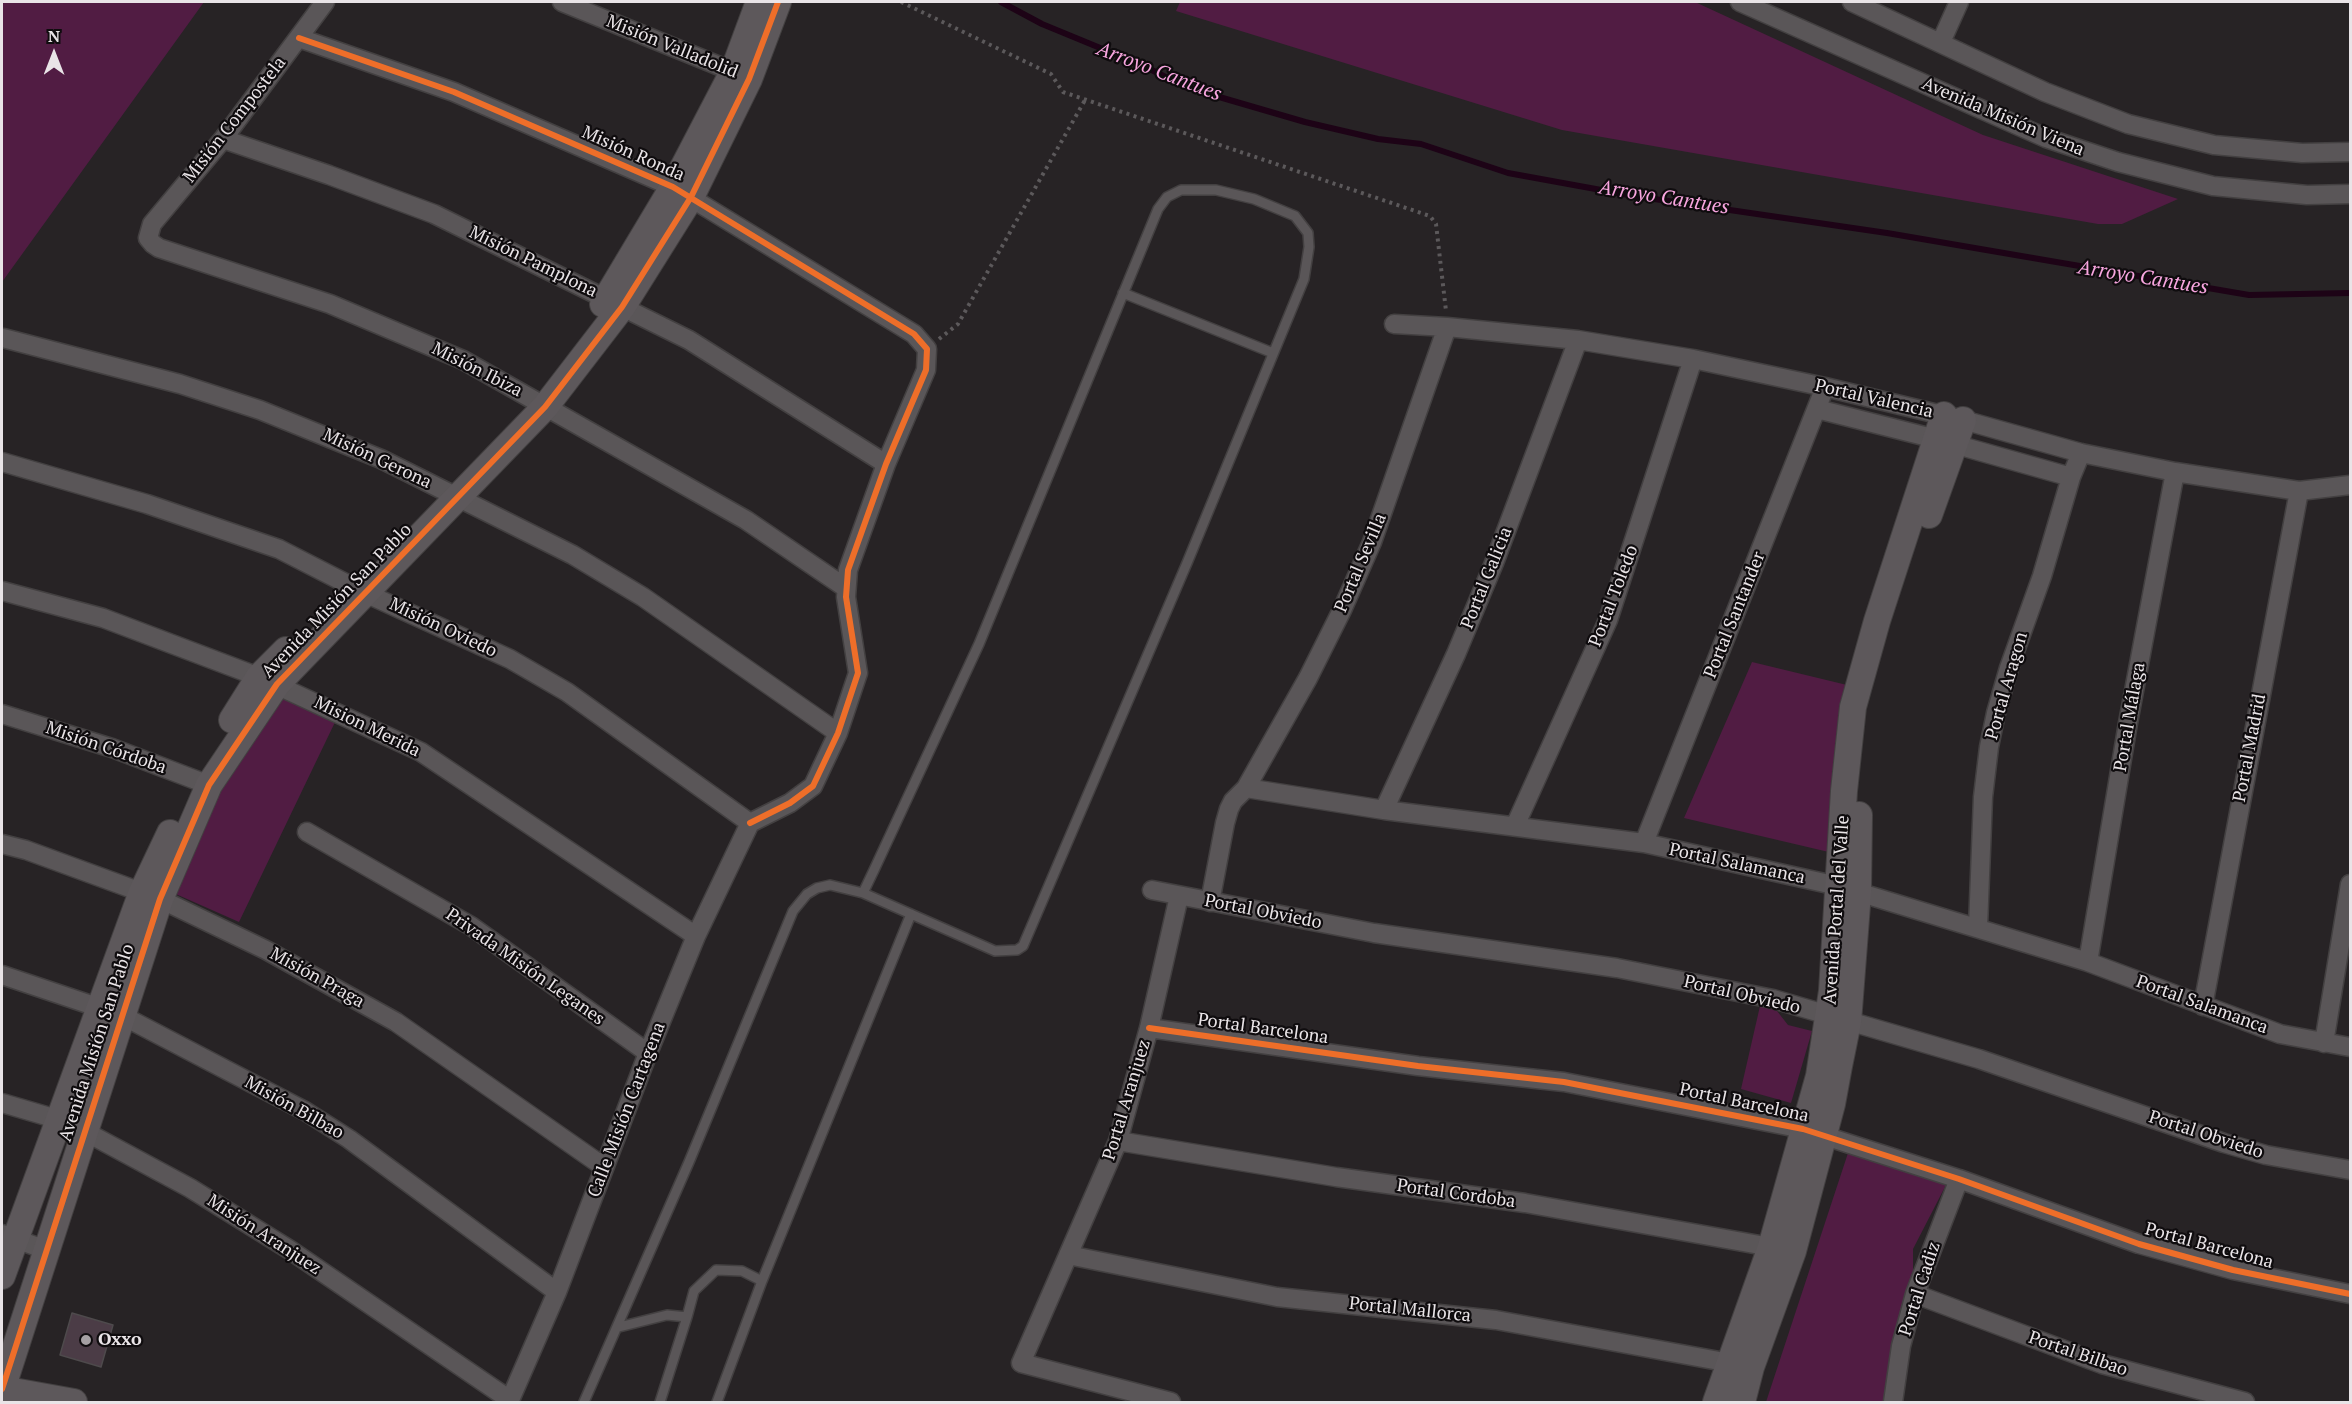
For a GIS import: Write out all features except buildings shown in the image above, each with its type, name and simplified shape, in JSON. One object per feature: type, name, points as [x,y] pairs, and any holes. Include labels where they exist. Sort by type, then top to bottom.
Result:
[{"type":"street","name":"Misión Compostela","points":[[148,238],[152,224],[223,139],[324,2]]},
{"type":"street","name":"Misión Valladolid","points":[[562,2],[741,75]]},
{"type":"street","name":"Avenida Misión San Pablo","points":[[741,75],[759,2]]},
{"type":"street","name":"Avenida Misión San Pablo","points":[[2,1276],[8,1236],[110,1011],[151,896],[202,782],[268,680],[538,402],[615,303],[682,192],[778,2]]},
{"type":"street","name":"Avenida Misión Viena","points":[[1740,2],[2046,138],[2118,162],[2213,186],[2307,195],[2350,194]]},
{"type":"street","points":[[1852,2],[2045,92],[2128,124],[2214,145],[2302,153],[2350,152]]},
{"type":"street","points":[[1941,42],[1959,2]]},
{"type":"street","name":"Misión Ronda","points":[[299,38],[454,93],[682,192],[914,334],[927,349]]},
{"type":"street","name":"Misión Pamplona","points":[[223,139],[434,214],[689,340],[886,464]]},
{"type":"street","name":"Misión Ibiza","points":[[148,238],[159,248],[330,304],[463,360],[746,520],[846,588]]},
{"type":"street","name":"Portal Valencia","points":[[1394,324],[1578,340],[1693,359],[1825,387],[1949,430],[2175,472],[2300,491],[2350,484]]},
{"type":"street","name":"Portal Sevilla","points":[[1210,902],[1225,823],[1233,801],[1246,788],[1308,678],[1342,610],[1368,551],[1447,327]]},
{"type":"street","name":"Misión Gerona","points":[[3,338],[180,384],[260,410],[332,438],[451,493],[573,555],[643,597],[838,733]]},
{"type":"street","name":"Portal Galicia","points":[[1384,810],[1456,654],[1494,563],[1578,340]]},
{"type":"street","points":[[750,823],[790,803],[813,786],[838,733],[858,673],[846,588],[848,570],[886,464],[926,370],[927,349]]},
{"type":"street","name":"Portal Toledo","points":[[1515,826],[1608,620],[1693,359]]},
{"type":"street","name":"Portal Santander","points":[[1644,843],[1825,387]]},
{"type":"street","points":[[1817,409],[1949,430],[2071,477]]},
{"type":"street","name":"Avenida Portal del Valle","points":[[1716,1402],[1741,1365],[1782,1249],[1813,1132],[1819,1076],[1839,1019],[1848,889],[1850,726],[1859,681],[1949,430]]},
{"type":"street","name":"Portal Aragon","points":[[1978,927],[1981,836],[1989,747],[2009,668],[2042,576],[2071,477],[2081,453]]},
{"type":"street","name":"Misión Oviedo","points":[[2,462],[147,504],[279,549],[358,589],[510,659],[567,692],[750,823]]},
{"type":"street","name":"Portal Málaga","points":[[2088,963],[2128,723],[2175,472]]},
{"type":"street","name":"Portal Madrid","points":[[2203,1006],[2300,491]]},
{"type":"street","name":"Mision Merida","points":[[2,591],[103,618],[268,680],[420,752],[696,936]]},
{"type":"street","name":"Misión Córdoba","points":[[2,714],[112,747],[202,782]]},
{"type":"street","name":"Portal Salamanca","points":[[1246,788],[1384,810],[1644,843],[1848,889],[1978,927],[2088,963],[2280,1034],[2350,1047]]},
{"type":"street","name":"Calle Misión Cartagena","points":[[510,1400],[557,1292],[648,1053],[696,936],[750,823]]},
{"type":"street","name":"Privada Misión Leganes","points":[[307,832],[471,926],[648,1053]]},
{"type":"street","name":"Misión Praga","points":[[2,844],[26,850],[151,896],[266,950],[396,1022],[604,1167]]},
{"type":"street","points":[[2324,1043],[2350,884]]},
{"type":"street","name":"Portal Obviedo","points":[[1152,890],[1374,933],[1617,968],[1773,999],[1979,1059],[2224,1143],[2266,1155],[2350,1170]]},
{"type":"street","name":"Portal Aranjuez","points":[[1171,1402],[1021,1363],[1118,1142],[1149,1028],[1179,896]]},
{"type":"street","name":"Misión Bilbao","points":[[2,975],[110,1011],[304,1111],[349,1138],[557,1292]]},
{"type":"street","name":"Avenida Misión San Pablo","points":[[2,1389],[84,1131],[110,1011]]},
{"type":"street","name":"Portal Barcelona","points":[[1149,1028],[1418,1066],[1564,1082],[1813,1132],[1959,1179],[2157,1250],[2274,1279],[2350,1294]]},
{"type":"street","name":"Misión Aranjuez","points":[[2,1103],[60,1120],[190,1188],[290,1250],[510,1400]]},
{"type":"street","name":"Portal Cordoba","points":[[1118,1142],[1336,1177],[1525,1203],[1782,1249]]},
{"type":"street","name":"Portal Cadiz","points":[[1893,1402],[1901,1346],[1915,1294],[1959,1179]]},
{"type":"street","points":[[8,1236],[46,1250]]},
{"type":"street","name":"Portal Mallorca","points":[[1068,1255],[1277,1297],[1496,1320],[1741,1365]]},
{"type":"street","name":"Portal Bilbao","points":[[1915,1294],[2102,1364],[2245,1402]]},
{"type":"street","name":"Avenida Portal del Valle","points":[[1741,1365],[1742,1402]]},
{"type":"street","points":[[2,1389],[74,1402]]},
{"type":"street","points":[[2,1400],[13,1402]]},
{"type":"lane","points":[[584,1402],[619,1327],[793,911],[807,894],[817,888],[831,885],[863,893],[995,951],[1017,950],[1023,946],[1187,563],[1304,279],[1310,247],[1308,232],[1295,216],[1254,199],[1216,190],[1181,190],[1167,197],[1158,209],[979,644],[863,893]]},
{"type":"lane","points":[[1123,293],[1273,353]]},
{"type":"lane","points":[[717,1402],[762,1281],[911,914]]},
{"type":"lane","points":[[660,1402],[694,1291],[716,1270],[742,1271],[762,1281]]},
{"type":"lane","points":[[619,1327],[667,1315],[687,1317]]},
{"type":"path","points":[[901,2],[1051,74],[1062,93],[1431,216],[1436,224],[1447,327]]},
{"type":"path","points":[[927,349],[958,324],[1085,100]]},
{"type":"shaded area","points":[[2,2],[204,2],[2,282]]},
{"type":"shaded area","points":[[1180,2],[1695,2],[1983,135],[2178,199],[2122,224],[2098,224],[1562,130],[1176,11]]},
{"type":"shaded area","points":[[1752,662],[1847,685],[1833,853],[1684,818]]},
{"type":"shaded area","points":[[287,692],[337,718],[239,922],[169,891],[216,789]]},
{"type":"shaded area","points":[[1760,1006],[1777,1011],[1788,1025],[1812,1031],[1791,1103],[1741,1089]]},
{"type":"shaded area","points":[[1848,1153],[1947,1183],[1913,1249],[1913,1280],[1889,1402],[1766,1402]]},
{"type":"waterway","name":"Arroyo Cantues","points":[[1001,2],[1042,24],[1144,66],[1185,87],[1305,122],[1378,139],[1421,144],[1508,173],[1634,196],[1887,233],[2249,295],[2350,293]]},
{"type":"cycle path","points":[[2,1389],[160,899],[209,785],[277,684],[545,407],[622,307],[691,197],[749,79],[778,2]]},
{"type":"cycle path","points":[[299,38],[454,92],[673,187],[914,334],[927,349],[926,370],[886,464],[848,570],[846,597],[858,673],[838,733],[813,786],[790,803],[750,823]]},
{"type":"cycle path","points":[[1149,1028],[1418,1066],[1564,1082],[1803,1129],[1959,1179],[2139,1244],[2233,1270],[2350,1294]]},
{"type":"place","name":"Oxxo","points":[[86,1340]]}]
